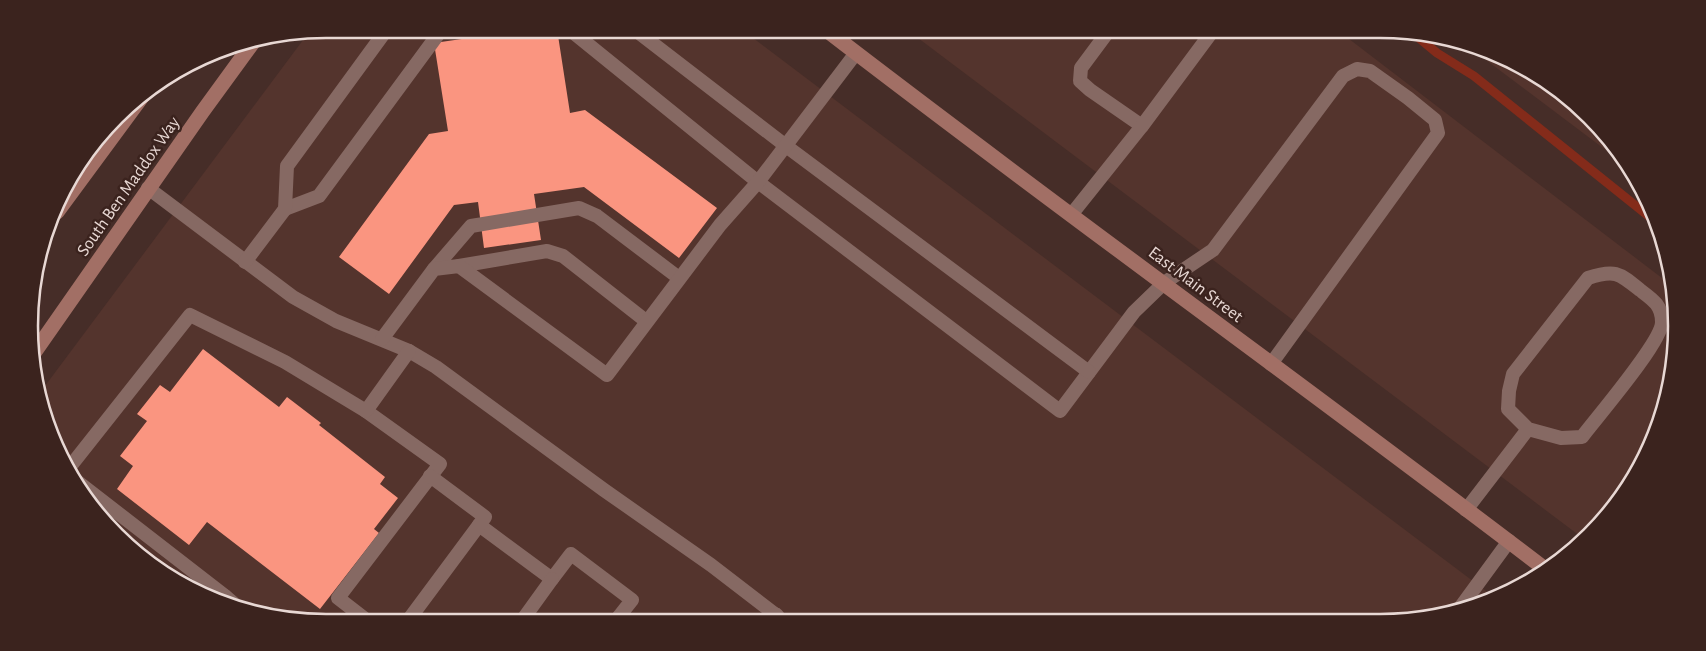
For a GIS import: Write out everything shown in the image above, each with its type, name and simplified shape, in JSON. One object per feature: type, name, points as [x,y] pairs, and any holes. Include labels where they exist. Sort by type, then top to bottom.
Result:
[{"type":"street","name":"East Main Street","points":[[837,38],[1541,565]]},
{"type":"street","name":"South Ben Maddox Way","points":[[38,348],[148,188],[248,48]]},
{"type":"street","points":[[68,195],[126,119]]},
{"type":"lane","points":[[285,209],[287,166],[380,38]]},
{"type":"lane","points":[[245,262],[285,209],[319,196],[435,38]]},
{"type":"lane","points":[[580,38],[758,182],[1060,411],[1134,312],[1164,283],[1213,250],[1343,76],[1357,69],[1370,71],[1435,120],[1438,133],[1271,364]]},
{"type":"lane","points":[[646,38],[786,146],[1089,372]]},
{"type":"lane","points":[[1103,38],[1081,68],[1080,81],[1142,126]]},
{"type":"lane","points":[[1071,215],[1142,126],[1207,38]]},
{"type":"lane","points":[[459,266],[607,375],[679,278],[720,225],[758,182],[856,53]]},
{"type":"lane","points":[[148,188],[293,297],[336,321],[409,351],[436,367],[604,490],[711,565],[773,614]]},
{"type":"lane","points":[[382,339],[434,269],[471,226],[579,208],[597,216],[679,278]]},
{"type":"lane","points":[[434,269],[547,251],[563,256],[646,321]]},
{"type":"lane","points":[[1604,273],[1622,276],[1658,304],[1662,323],[1654,345],[1582,437],[1561,438],[1528,429],[1508,409],[1509,391],[1514,374],[1588,278],[1604,273]]},
{"type":"lane","points":[[73,463],[190,314],[285,362],[366,411],[440,464],[338,598],[358,614]]},
{"type":"lane","points":[[366,411],[409,351]]},
{"type":"lane","points":[[1466,510],[1528,429]]},
{"type":"lane","points":[[413,614],[485,517],[430,476]]},
{"type":"lane","points":[[90,492],[218,593]]},
{"type":"lane","points":[[479,525],[552,579]]},
{"type":"lane","points":[[1465,601],[1509,541]]},
{"type":"lane","points":[[527,614],[571,554],[632,600],[622,614]]},
{"type":"shaded area","points":[[304,38],[753,38],[1488,593],[1437,608],[1380,614],[326,614],[288,611],[251,604],[215,592],[165,565],[136,542],[109,515],[86,486],[59,436],[44,387]]},
{"type":"shaded area","points":[[918,38],[1348,38],[1665,280],[1669,326],[1666,363],[1659,400],[1647,436],[1620,486],[1597,515],[1578,535]]},
{"type":"shaded area","points":[[1480,55],[1525,76],[1556,97],[1584,122],[1613,155]]},
{"type":"building","points":[[468,38],[558,38],[570,113],[585,110],[717,208],[679,258],[584,187],[534,194],[541,240],[484,248],[478,202],[454,205],[389,294],[339,257],[429,134],[448,131],[434,43]]},
{"type":"building","points":[[203,349],[279,407],[287,397],[385,477],[380,484],[398,498],[374,529],[379,533],[320,609],[207,522],[189,545],[117,489],[133,466],[120,456],[147,421],[137,414],[160,385],[170,392]]},
{"type":"waterway","points":[[1422,41],[1437,53],[1474,76],[1647,215]]}]
